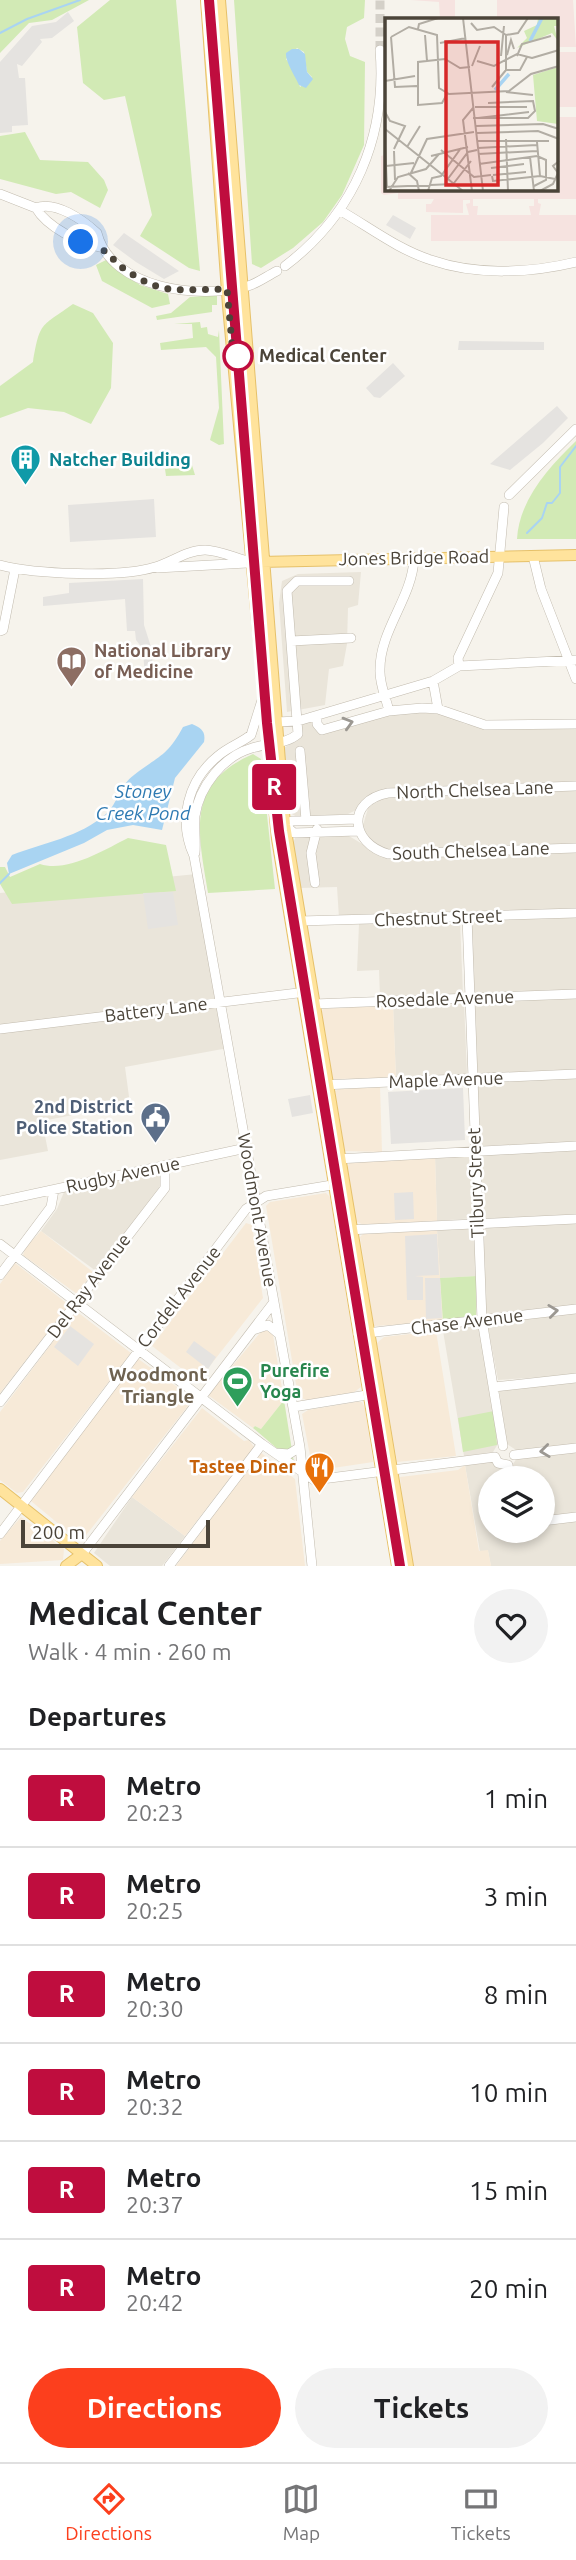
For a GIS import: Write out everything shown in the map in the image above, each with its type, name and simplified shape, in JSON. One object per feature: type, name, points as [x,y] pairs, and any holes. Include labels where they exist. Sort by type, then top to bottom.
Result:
[{"type":"main road","points":[[206,0],[227,289],[263,696],[272,743],[280,826],[306,992],[386,1469],[408,1566]]},
{"type":"main road","points":[[220,0],[276,722],[272,743]]},
{"type":"main road","name":"Jones Bridge Road","points":[[252,562],[576,555]]},
{"type":"main road","points":[[306,992],[314,1004],[322,1085]]},
{"type":"main road","points":[[386,1469],[397,1566]]},
{"type":"main road","points":[[0,1489],[82,1560],[97,1566]]},
{"type":"main road","points":[[66,1566],[82,1560]]},
{"type":"street","points":[[0,194],[36,208],[46,221],[86,244],[100,247],[125,270],[149,284],[173,290],[242,288],[281,268],[316,241],[341,211],[359,179],[379,121],[380,50]]},
{"type":"street","points":[[36,208],[42,205],[82,221],[97,233],[100,247]]},
{"type":"street","points":[[56,209],[53,214],[57,227]]},
{"type":"street","points":[[341,211],[416,254],[460,268],[532,270],[576,261]]},
{"type":"street","points":[[69,233],[71,227],[82,221]]},
{"type":"street","points":[[509,495],[576,429]]},
{"type":"street","points":[[459,666],[458,658],[498,573],[504,507]]},
{"type":"street","points":[[155,567],[174,562],[187,553],[212,551],[252,562]]},
{"type":"street","points":[[211,567],[206,557],[212,551]]},
{"type":"street","points":[[187,553],[186,562],[190,568]]},
{"type":"street","points":[[533,556],[534,569],[572,661],[576,679]]},
{"type":"street","points":[[390,711],[380,673],[381,656],[410,581],[414,559]]},
{"type":"street","points":[[0,565],[51,574],[155,567],[211,567],[252,562]]},
{"type":"street","points":[[0,631],[3,630],[15,569]]},
{"type":"street","points":[[272,743],[294,737],[299,729],[287,591],[290,584],[297,581],[349,582]]},
{"type":"street","points":[[291,641],[351,638]]},
{"type":"street","points":[[276,722],[298,721],[433,681],[459,666],[572,661]]},
{"type":"street","points":[[433,681],[438,709]]},
{"type":"street","name":"Woodmont Avenue","points":[[194,856],[187,841],[185,827],[191,793],[211,762],[251,735],[258,722],[263,696]]},
{"type":"street","points":[[317,716],[317,724],[322,730],[390,711],[438,709],[485,725],[576,724]]},
{"type":"street","name":"Woodmont Avenue","points":[[272,743],[234,756],[208,782],[196,812],[194,856],[300,1447],[312,1566]]},
{"type":"street","points":[[300,751],[311,820],[317,832],[311,853],[315,883]]},
{"type":"street","name":"North Chelsea Lane","points":[[357,819],[369,800],[388,793],[576,786]]},
{"type":"street","points":[[357,819],[358,831],[294,833],[280,826],[292,821],[357,819]]},
{"type":"street","name":"South Chelsea Lane","points":[[358,831],[368,845],[388,854],[576,848]]},
{"type":"street","name":"Chestnut Street","points":[[295,922],[576,913]]},
{"type":"street","name":"Tilbury Street","points":[[467,917],[482,1320],[503,1446]]},
{"type":"street","name":"Battery Lane","points":[[0,1030],[306,992]]},
{"type":"street","name":"Rosedale Avenue","points":[[314,1004],[576,994]]},
{"type":"street","name":"Maple Avenue","points":[[322,1085],[576,1074]]},
{"type":"street","points":[[334,1159],[576,1146]]},
{"type":"street","name":"Rugby Avenue","points":[[0,1201],[246,1148]]},
{"type":"street","name":"Del Ray Avenue","points":[[0,1402],[165,1188],[165,1166]]},
{"type":"street","name":"Cordell Avenue","points":[[0,1534],[238,1220],[266,1196],[338,1184]]},
{"type":"street","points":[[0,1275],[51,1208],[54,1190]]},
{"type":"street","points":[[346,1230],[576,1219]]},
{"type":"street","points":[[238,1220],[254,1220],[260,1224]]},
{"type":"street","points":[[0,1244],[274,1453],[314,1479],[495,1457]]},
{"type":"street","points":[[82,1560],[200,1397],[274,1302]]},
{"type":"street","name":"Chase Avenue","points":[[363,1334],[576,1309]]},
{"type":"street","points":[[249,1333],[265,1325],[272,1326],[279,1334]]},
{"type":"street","points":[[494,1387],[576,1378]]},
{"type":"street","points":[[293,1407],[373,1394]]},
{"type":"street","points":[[169,1566],[262,1444]]},
{"type":"street","points":[[503,1446],[511,1449],[514,1455],[508,1465],[498,1463],[495,1457],[498,1449],[503,1446]]},
{"type":"street","points":[[274,1453],[289,1454],[300,1447]]},
{"type":"street","points":[[514,1455],[576,1448]]},
{"type":"street","points":[[555,1519],[576,1517]]},
{"type":"shaded area","points":[[411,0],[455,0],[455,18],[440,18],[439,2]]},
{"type":"shaded area","points":[[497,0],[573,0],[576,47],[558,47],[558,18],[497,18]]},
{"type":"shaded area","points":[[68,12],[74,21],[52,38],[40,39],[42,42],[22,66],[17,64],[19,78],[25,78],[28,125],[12,126],[12,132],[0,133],[0,62],[32,26],[56,22]]},
{"type":"shaded area","points":[[558,52],[576,52],[576,107],[559,107],[558,117]]},
{"type":"shaded area","points":[[558,117],[576,117],[576,199],[538,199],[538,203],[541,204],[539,215],[576,215],[576,241],[431,241],[431,215],[469,215],[466,204],[470,203],[470,200],[463,200],[463,213],[426,212],[426,204],[431,204],[434,199],[398,199],[398,193],[384,195],[381,193],[381,156],[385,155],[385,191],[558,191]],"holes":[[[473,199],[534,199],[534,206],[529,206],[531,215],[477,215],[478,206],[473,206]]]},
{"type":"shaded area","points":[[393,215],[416,228],[410,239],[386,225]]},
{"type":"shaded area","points":[[124,233],[179,271],[164,279],[136,262],[113,245]]},
{"type":"shaded area","points":[[459,341],[544,342],[544,350],[458,350]]},
{"type":"shaded area","points":[[393,363],[405,376],[380,398],[374,397],[366,388]]},
{"type":"shaded area","points":[[557,406],[568,418],[543,443],[510,470],[490,464]]},
{"type":"shaded area","points":[[154,499],[156,537],[70,542],[68,505]]},
{"type":"shaded area","points":[[361,572],[358,605],[348,608],[343,666],[329,669],[325,705],[287,712],[279,603],[282,581],[298,574]]},
{"type":"shaded area","points":[[143,579],[144,625],[151,647],[154,678],[145,680],[143,649],[136,640],[135,631],[127,631],[125,599],[43,606],[43,597],[69,593],[69,583]]},
{"type":"shaded area","points":[[405,712],[443,714],[465,724],[486,728],[576,727],[576,783],[400,789],[348,814],[313,817],[310,814],[302,748],[296,748],[298,804],[303,808],[303,815],[297,817],[290,813],[284,748],[298,739],[303,723],[314,720],[316,727]]},
{"type":"shaded area","points":[[576,788],[576,845],[389,851],[378,848],[364,832],[363,825],[369,805],[385,796]]},
{"type":"shaded area","points":[[344,833],[384,857],[576,852],[576,911],[339,918],[337,887],[300,888],[293,843],[296,836]]},
{"type":"shaded area","points":[[197,874],[228,1048],[125,1067],[130,1104],[42,1121],[48,1151],[0,1160],[0,893]]},
{"type":"shaded area","points":[[173,892],[178,925],[148,929],[143,893]]},
{"type":"shaded area","points":[[576,917],[576,991],[472,994],[471,921]]},
{"type":"shaded area","points":[[460,921],[463,994],[380,997],[379,970],[357,971],[359,924]]},
{"type":"shaded area","points":[[576,998],[576,1070],[476,1075],[474,1002]]},
{"type":"shaded area","points":[[464,1002],[467,1074],[396,1078],[393,1004]]},
{"type":"shaded area","points":[[393,1004],[396,1078],[333,1079],[320,1015],[323,1009]]},
{"type":"shaded area","points":[[576,1077],[576,1143],[480,1146],[477,1082]]},
{"type":"shaded area","points":[[380,1086],[382,1152],[345,1151],[335,1091],[341,1088]]},
{"type":"shaded area","points":[[463,1088],[465,1140],[391,1144],[388,1092]]},
{"type":"shaded area","points":[[310,1095],[313,1113],[292,1117],[288,1099]]},
{"type":"shaded area","points":[[576,1149],[576,1215],[481,1219],[479,1154]]},
{"type":"shaded area","points":[[469,1155],[474,1218],[437,1221],[435,1156]]},
{"type":"shaded area","points":[[435,1156],[437,1221],[364,1225],[355,1221],[346,1168],[350,1162]]},
{"type":"shaded area","points":[[154,1173],[161,1177],[161,1185],[96,1271],[41,1231],[57,1209],[64,1192]]},
{"type":"shaded area","points":[[413,1192],[414,1219],[395,1220],[394,1193]]},
{"type":"shaded area","points":[[326,1193],[330,1197],[361,1387],[353,1393],[306,1400],[298,1396],[266,1206],[270,1202]]},
{"type":"shaded area","points":[[576,1222],[576,1307],[486,1315],[480,1227]]},
{"type":"shaded area","points":[[246,1223],[252,1225],[263,1298],[198,1381],[152,1346]]},
{"type":"shaded area","points":[[474,1228],[477,1276],[440,1278],[437,1230]]},
{"type":"shaded area","points":[[437,1230],[443,1322],[374,1326],[360,1237],[364,1233]]},
{"type":"shaded area","points":[[41,1231],[93,1272],[77,1294],[23,1255],[26,1247]]},
{"type":"shaded area","points":[[437,1234],[439,1275],[415,1276],[423,1277],[423,1300],[407,1300],[405,1236]]},
{"type":"shaded area","points":[[15,1263],[69,1305],[0,1393],[0,1284]]},
{"type":"shaded area","points":[[425,1278],[440,1278],[442,1318],[426,1319]]},
{"type":"shaded area","points":[[76,1311],[131,1353],[23,1492],[17,1493],[0,1480],[0,1412]]},
{"type":"shaded area","points":[[576,1312],[576,1375],[498,1380],[488,1327],[490,1324]]},
{"type":"shaded area","points":[[70,1326],[94,1344],[78,1366],[54,1347]]},
{"type":"shaded area","points":[[471,1326],[479,1329],[499,1442],[493,1452],[464,1456],[443,1331]]},
{"type":"shaded area","points":[[265,1327],[273,1335],[284,1400],[261,1429],[255,1426],[253,1428],[208,1395]]},
{"type":"shaded area","points":[[436,1331],[456,1456],[397,1462],[377,1343],[384,1337]]},
{"type":"shaded area","points":[[194,1341],[216,1357],[208,1369],[186,1352]]},
{"type":"shaded area","points":[[137,1358],[191,1397],[191,1402],[83,1539],[78,1540],[31,1501]]},
{"type":"shaded area","points":[[576,1381],[576,1444],[516,1450],[507,1444],[499,1390]]},
{"type":"shaded area","points":[[362,1402],[365,1408],[373,1462],[313,1471],[302,1414],[308,1410]]},
{"type":"shaded area","points":[[202,1408],[244,1441],[249,1440],[254,1447],[185,1536],[132,1497]]},
{"type":"shaded area","points":[[260,1452],[295,1479],[305,1566],[176,1566]]},
{"type":"shaded area","points":[[576,1452],[576,1515],[555,1518],[555,1466],[512,1466],[517,1458]]},
{"type":"shaded area","points":[[491,1462],[501,1466],[478,1466],[478,1540],[465,1465]]},
{"type":"shaded area","points":[[465,1465],[479,1551],[488,1550],[491,1566],[412,1566],[400,1477],[458,1470]]},
{"type":"shaded area","points":[[132,1497],[185,1536],[162,1566],[110,1566],[94,1553]]},
{"type":"shaded area","points":[[21,1517],[64,1549],[63,1560],[0,1564],[0,1541]]},
{"type":"shaded area","points":[[576,1521],[576,1566],[491,1566],[488,1551],[480,1552],[478,1543],[555,1543],[555,1524]]},
{"type":"green space","points":[[0,0],[89,0],[52,20],[29,23],[0,53]]},
{"type":"green space","points":[[110,0],[176,0],[200,271],[189,268],[140,236],[152,215],[125,96],[104,100],[83,83],[77,27]]},
{"type":"green space","points":[[234,0],[365,0],[364,18],[347,27],[345,39],[350,56],[365,62],[364,145],[342,195],[323,222],[293,248],[261,268],[252,264]],"holes":[[[297,48],[304,52],[307,72],[312,77],[300,87],[296,73],[286,59]]]},
{"type":"green space","points":[[25,132],[40,160],[88,162],[104,180],[108,190],[100,208],[71,192],[56,194],[0,179],[0,136]]},
{"type":"green space","points":[[106,260],[140,285],[168,294],[170,304],[152,308],[102,281],[96,265]]},
{"type":"green space","points":[[217,295],[217,305],[212,305],[212,312],[157,320],[156,316],[171,313],[190,297]]},
{"type":"green space","points":[[73,304],[93,313],[113,343],[111,388],[91,424],[64,412],[28,408],[0,418],[0,386],[33,362],[44,326]]},
{"type":"green space","points":[[200,322],[201,328],[207,327],[208,334],[218,337],[219,330],[224,444],[219,445],[210,440],[219,408],[216,357],[206,347],[161,350],[160,343],[193,338],[192,324],[174,324]]},
{"type":"green space","points":[[576,441],[576,539],[517,539],[523,511],[529,498],[546,473]]},
{"type":"green space","points":[[191,462],[195,475],[166,476],[165,469]]},
{"type":"green space","points":[[253,754],[261,759],[275,889],[208,893],[200,830],[206,795],[216,780],[231,766]]},
{"type":"green space","points":[[128,838],[166,845],[176,891],[12,904],[0,884],[0,867],[5,867],[10,877],[40,864],[51,866],[73,863]]},
{"type":"green space","points":[[477,1276],[476,1317],[443,1322],[440,1278]]},
{"type":"green space","points":[[284,1400],[294,1463],[253,1428],[255,1426],[261,1429]]},
{"type":"green space","points":[[494,1411],[497,1445],[463,1452],[458,1418]]},
{"type":"water","points":[[299,49],[305,54],[307,72],[313,79],[306,88],[299,85],[287,60],[286,53]]},
{"type":"water","name":"Stoney Creek Pond","points":[[192,724],[202,730],[204,742],[175,778],[162,830],[133,825],[107,830],[84,843],[9,874],[7,863],[12,855],[73,834],[106,814],[129,779],[162,755],[183,727]]},
{"type":"waterway","points":[[0,33],[27,19],[80,0]]},
{"type":"waterway","points":[[527,533],[542,518],[547,503],[552,503],[560,493],[560,467],[576,446]]},
{"type":"waterway","points":[[0,883],[9,874]]},
{"type":"tunnel","points":[[380,0],[380,50]]},
{"type":"metro line","name":"R","points":[[209,0],[267,723],[279,831],[400,1566]]},
{"type":"place","name":"Medical Center","points":[[238,356]]},
{"type":"place","name":"Natcher Building","points":[[26,487]]},
{"type":"place","name":"National Library of Medicine","points":[[71,688]]},
{"type":"place","name":"2nd District Police Station","points":[[156,1144]]},
{"type":"place","name":"Purefire Yoga","points":[[237,1408]]},
{"type":"place","name":"Tastee Diner","points":[[319,1494]]},
{"type":"district","name":"Woodmont Triangle","points":[[158,1385]]},
{"type":"route","points":[[81,242],[100,247],[125,270],[149,284],[173,290],[227,289],[234,366],[238,356]]}]
